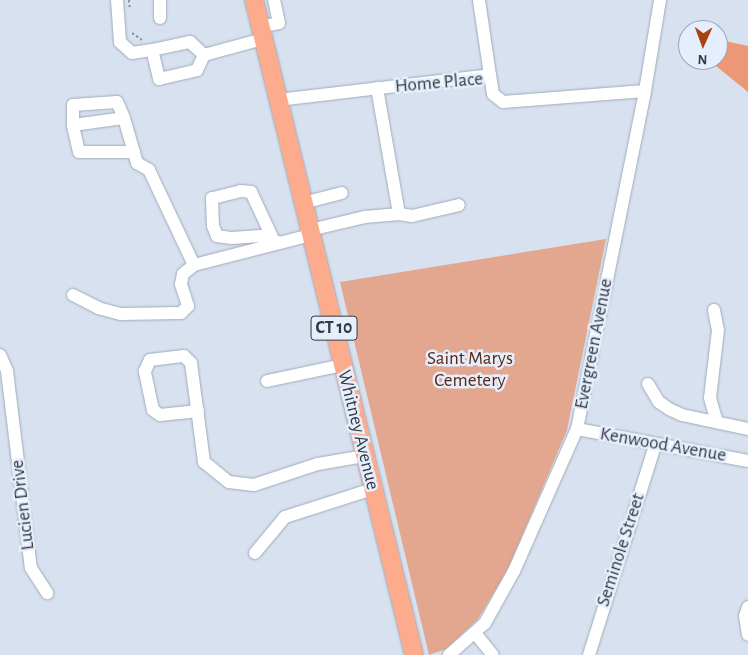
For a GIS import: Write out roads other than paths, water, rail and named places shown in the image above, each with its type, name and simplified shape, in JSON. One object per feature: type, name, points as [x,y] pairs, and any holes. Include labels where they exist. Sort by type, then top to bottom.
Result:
[{"type":"highway","name":"Whitney Avenue","points":[[254,0],[414,655]]},
{"type":"street","points":[[117,0],[120,42],[132,52],[149,51],[190,42],[204,55]]},
{"type":"street","points":[[160,0],[160,18]]},
{"type":"street","points":[[149,51],[160,79],[197,70],[204,55],[262,33],[279,23],[274,0]]},
{"type":"street","points":[[479,0],[490,75]]},
{"type":"street","name":"Evergreen Avenue","points":[[449,655],[485,624],[514,572],[577,429],[645,91],[660,0]]},
{"type":"street","name":"Home Place","points":[[278,100],[490,75],[493,94],[503,102],[645,91]]},
{"type":"street","points":[[377,88],[399,214]]},
{"type":"street","points":[[134,152],[79,152],[73,125],[73,105],[117,102],[138,163],[149,170],[194,265]]},
{"type":"street","points":[[73,125],[124,118]]},
{"type":"street","points":[[241,190],[252,192],[276,241],[217,236],[213,226],[212,198],[241,190]]},
{"type":"street","points":[[303,204],[342,193]]},
{"type":"street","points":[[73,295],[98,308],[121,314],[180,313],[188,306],[181,284],[183,274],[194,265],[365,217],[399,214],[412,216],[460,204]]},
{"type":"street","points":[[714,310],[718,330],[710,398],[717,422]]},
{"type":"street","name":"Lucien Drive","points":[[0,355],[7,371],[31,568],[47,593]]},
{"type":"street","points":[[198,411],[160,415],[154,410],[145,371],[150,360],[184,356],[191,363],[198,411],[204,462],[229,482],[254,485],[318,464],[365,456]]},
{"type":"street","points":[[267,381],[343,365]]},
{"type":"street","points":[[648,384],[659,402],[669,409],[748,429]]},
{"type":"street","name":"Kenwood Avenue","points":[[577,429],[655,446],[748,461]]},
{"type":"street","name":"Seminole Street","points":[[589,655],[655,446]]},
{"type":"street","points":[[255,553],[285,517],[373,489]]},
{"type":"street","points":[[748,607],[745,616],[748,635]]},
{"type":"street","points":[[475,632],[493,655]]},
{"type":"park label","name":"Saint Marys Cemetery","points":[[470,370]]}]
